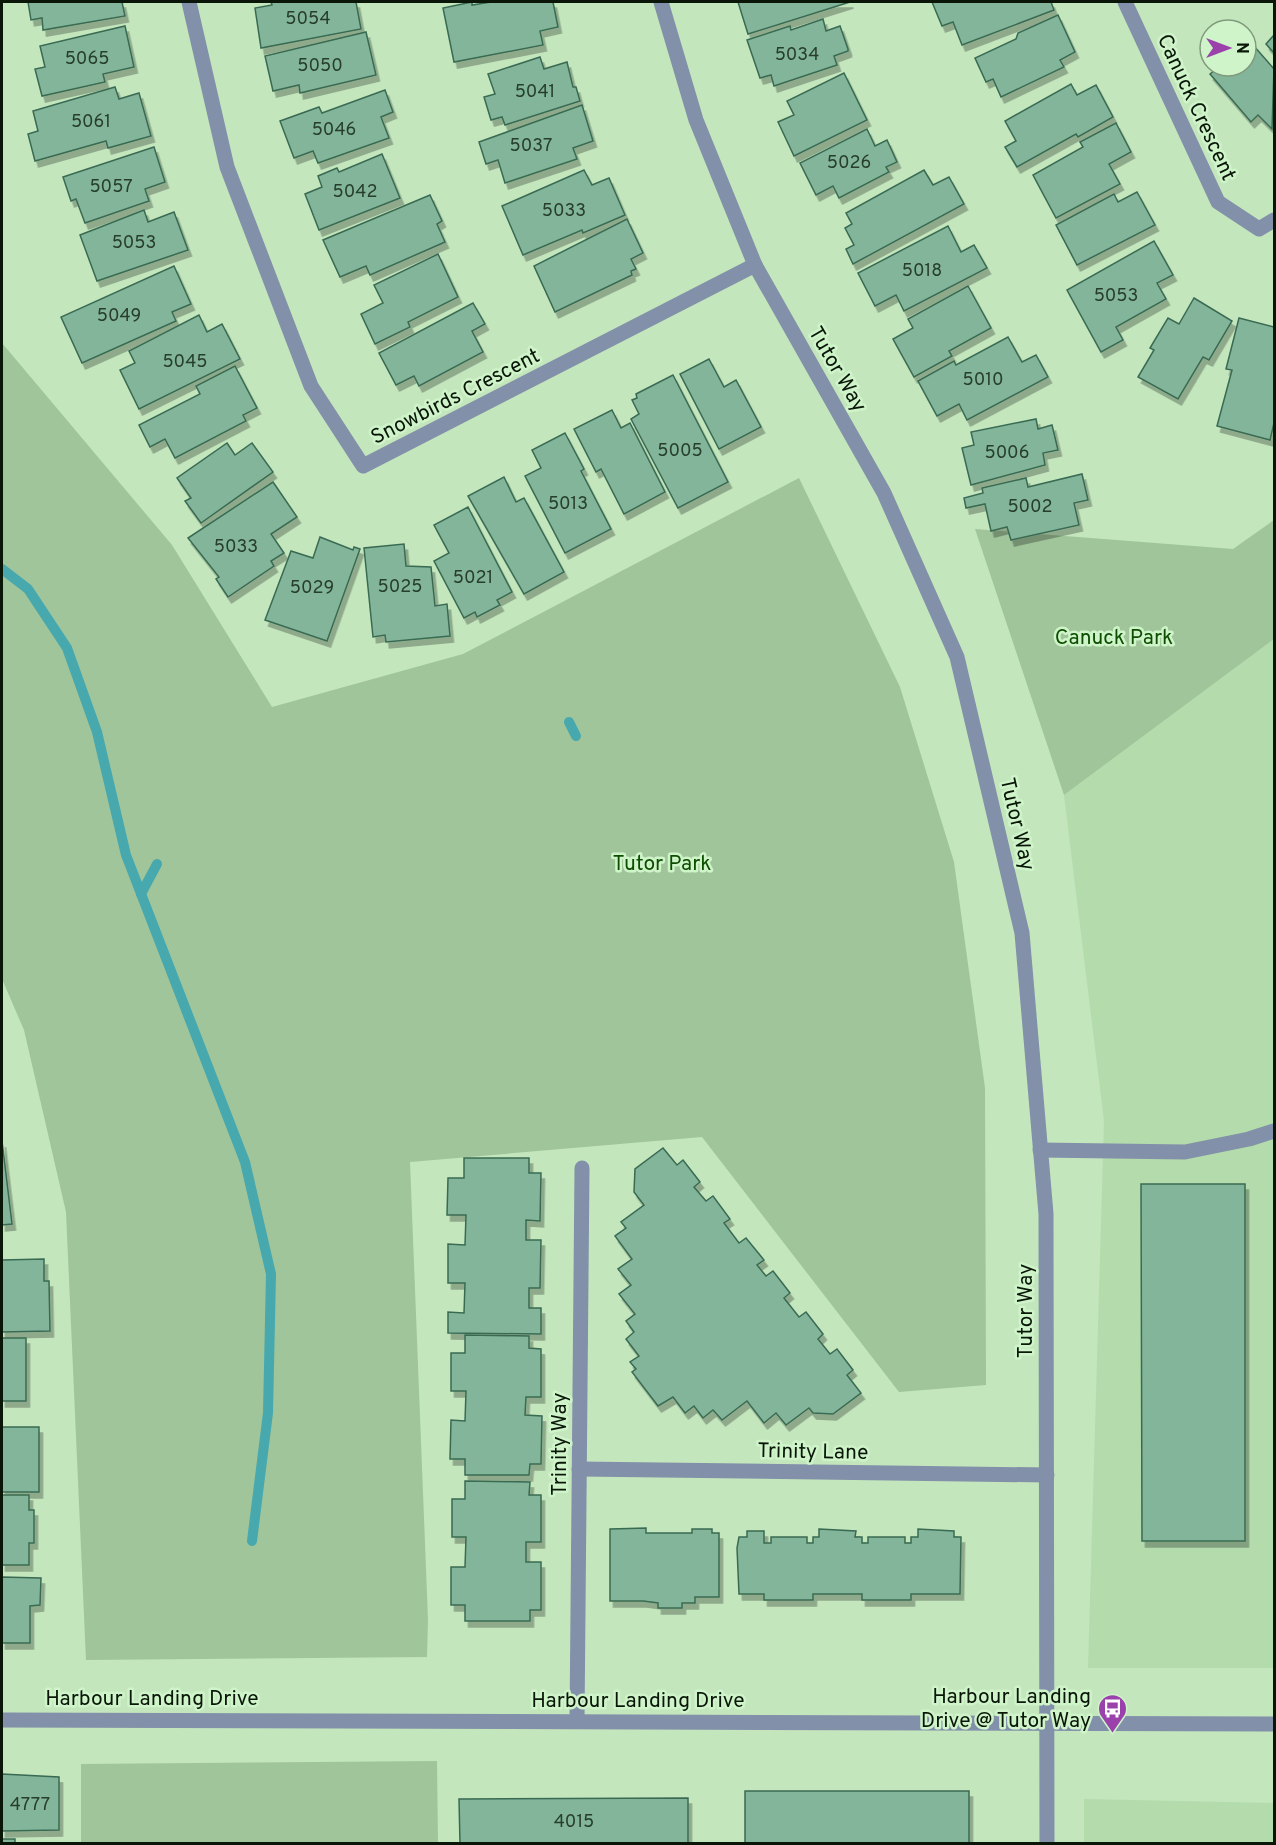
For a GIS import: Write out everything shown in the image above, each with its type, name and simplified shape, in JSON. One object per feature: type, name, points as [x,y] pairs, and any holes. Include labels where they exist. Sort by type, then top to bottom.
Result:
[{"type":"street","name":"Snowbirds Crescent","points":[[189,2],[227,166],[311,386],[363,466],[755,265]]},
{"type":"street","name":"Tutor Way","points":[[661,2],[696,120],[755,265],[884,493],[939,611],[957,657],[1022,933],[1046,1214],[1047,1844]]},
{"type":"street","name":"Canuck Crescent","points":[[1125,2],[1218,202],[1259,229],[1275,220]]},
{"type":"street","points":[[1040,1150],[1185,1152],[1249,1139],[1275,1131]]},
{"type":"street","name":"Trinity Way","points":[[577,1720],[582,1168]]},
{"type":"street","name":"Trinity Lane","points":[[579,1469],[1047,1475]]},
{"type":"street","name":"Harbour Landing Drive","points":[[2,1720],[577,1720],[1275,1724]]},
{"type":"shaded area","points":[[1274,639],[1274,1668],[1088,1668],[1104,1121],[1064,795]]},
{"type":"shaded area","points":[[1084,1799],[1274,1803],[1274,1843],[1084,1843]]},
{"type":"green space","name":"Tutor Park","points":[[2,343],[172,545],[272,707],[463,654],[799,478],[900,687],[954,862],[985,1088],[986,1385],[899,1392],[702,1137],[410,1162],[428,1620],[427,1657],[86,1660],[66,1212],[24,1030],[2,979]]},
{"type":"green space","name":"Canuck Park","points":[[1274,520],[1274,639],[1064,795],[975,529],[1233,549]]},
{"type":"green space","points":[[437,1761],[438,1843],[81,1843],[81,1764]]},
{"type":"building","points":[[28,2],[122,2],[125,16],[43,30],[42,18],[31,20]]},
{"type":"building","points":[[271,2],[356,2],[361,29],[261,48],[255,8],[272,5]]},
{"type":"building","points":[[472,2],[472,5],[491,2],[553,2],[558,27],[540,31],[543,45],[454,62],[443,8]]},
{"type":"building","points":[[738,2],[850,2],[748,34]]},
{"type":"building","points":[[932,2],[1051,2],[1054,10],[962,45],[953,22],[942,26]]},
{"type":"building","points":[[1058,15],[1075,52],[1060,60],[1064,67],[1001,97],[993,79],[986,82],[975,58],[1016,39],[1018,33]]},
{"type":"building","points":[[823,19],[826,31],[840,26],[848,49],[834,56],[837,65],[774,86],[771,75],[760,78],[747,40],[790,26],[791,30]]},
{"type":"building","points":[[125,26],[134,67],[103,74],[105,82],[42,96],[35,69],[45,67],[40,46]]},
{"type":"building","points":[[366,32],[376,75],[300,93],[299,85],[273,91],[265,56]]},
{"type":"building","points":[[1274,35],[1274,53],[1266,44]]},
{"type":"building","points":[[1258,51],[1274,69],[1272,129],[1258,115],[1251,122],[1213,78],[1258,78]]},
{"type":"building","points":[[540,57],[544,69],[567,62],[573,87],[576,87],[580,101],[505,125],[502,117],[491,120],[484,97],[495,94],[488,74]]},
{"type":"building","points":[[844,73],[867,120],[794,156],[778,122],[794,115],[787,101]]},
{"type":"building","points":[[1071,84],[1077,95],[1096,85],[1113,117],[1078,137],[1076,134],[1017,167],[1005,147],[1016,141],[1005,121]]},
{"type":"building","points":[[115,87],[119,99],[139,93],[151,136],[108,148],[106,141],[35,161],[28,134],[38,131],[33,111]]},
{"type":"building","points":[[385,90],[393,112],[381,117],[389,138],[318,163],[313,151],[294,158],[280,121],[319,107],[322,113]]},
{"type":"building","points":[[582,105],[593,141],[573,148],[577,159],[505,183],[498,160],[486,164],[479,142]]},
{"type":"building","points":[[1116,123],[1131,152],[1109,164],[1120,184],[1056,218],[1033,175],[1083,147],[1080,142]]},
{"type":"building","points":[[867,129],[875,146],[887,140],[897,162],[886,167],[889,172],[839,198],[833,186],[816,195],[800,163]]},
{"type":"building","points":[[154,147],[165,182],[145,189],[149,201],[85,223],[76,199],[71,201],[63,177]]},
{"type":"building","points":[[382,154],[400,198],[319,230],[305,194],[322,187],[318,176],[337,168],[339,172]]},
{"type":"building","points":[[584,170],[592,185],[609,178],[625,215],[523,255],[502,206]]},
{"type":"building","points":[[924,170],[933,185],[949,177],[964,204],[853,264],[846,249],[854,245],[845,228],[852,224],[846,213]]},
{"type":"building","points":[[1137,192],[1155,225],[1077,265],[1056,225],[1114,194],[1118,202]]},
{"type":"building","points":[[430,195],[442,221],[437,224],[445,242],[370,275],[366,266],[340,277],[323,240]]},
{"type":"building","points":[[144,210],[148,222],[174,212],[188,250],[97,281],[80,235]]},
{"type":"building","points":[[627,219],[643,253],[631,259],[636,269],[631,271],[632,275],[555,312],[534,266]]},
{"type":"building","points":[[948,226],[961,252],[974,245],[987,268],[904,311],[896,295],[875,306],[858,273]]},
{"type":"building","points":[[1154,241],[1173,275],[1157,283],[1166,299],[1116,327],[1123,340],[1101,352],[1067,290]]},
{"type":"building","points":[[438,254],[458,297],[408,322],[410,327],[375,344],[361,314],[383,303],[374,285]]},
{"type":"building","points":[[174,266],[191,304],[172,312],[176,321],[82,363],[61,317]]},
{"type":"building","points":[[968,286],[991,328],[949,351],[952,356],[914,377],[893,339],[913,328],[908,319]]},
{"type":"building","points":[[1194,298],[1232,321],[1209,360],[1203,357],[1178,399],[1138,377],[1154,350],[1150,348],[1168,318],[1179,324]]},
{"type":"building","points":[[473,303],[485,324],[472,331],[483,352],[419,386],[414,376],[396,385],[379,353]]},
{"type":"building","points":[[199,315],[207,332],[222,324],[240,359],[139,409],[120,370],[135,363],[129,351]]},
{"type":"building","points":[[1239,318],[1274,327],[1274,423],[1270,440],[1217,426],[1232,370],[1226,369]]},
{"type":"building","points":[[1008,337],[1022,362],[1036,355],[1048,377],[967,420],[959,404],[937,416],[918,381],[954,361],[956,365]]},
{"type":"building","points":[[709,359],[724,387],[736,380],[761,427],[719,449],[680,374]]},
{"type":"building","points":[[235,366],[257,408],[243,415],[246,421],[175,458],[165,439],[150,447],[139,425],[200,394],[196,386]]},
{"type":"building","points":[[673,375],[728,482],[678,508],[631,419],[639,414],[632,400],[637,398],[636,394]]},
{"type":"building","points":[[612,410],[621,428],[630,423],[665,492],[624,514],[601,469],[596,472],[574,429]]},
{"type":"building","points":[[1036,419],[1038,429],[1052,425],[1058,450],[1043,453],[1045,465],[971,485],[962,448],[974,445],[971,432]]},
{"type":"building","points":[[565,433],[584,469],[581,471],[611,529],[565,553],[525,476],[541,468],[532,450]]},
{"type":"building","points":[[227,443],[235,455],[252,443],[273,472],[201,523],[185,501],[191,498],[177,478]]},
{"type":"building","points":[[1082,474],[1088,500],[1074,503],[1079,525],[1011,540],[1007,527],[991,531],[985,504],[966,508],[964,498],[983,493],[982,488],[1026,478],[1028,487]]},
{"type":"building","points":[[504,477],[516,502],[524,498],[564,572],[524,594],[468,496]]},
{"type":"building","points":[[273,482],[297,517],[271,534],[284,553],[271,561],[274,566],[228,597],[216,579],[219,577],[188,538]]},
{"type":"building","points":[[468,507],[512,592],[497,600],[500,605],[477,617],[475,612],[464,618],[434,561],[449,553],[434,525]]},
{"type":"building","points":[[320,537],[353,550],[354,547],[360,549],[327,641],[265,620],[291,551],[313,558]]},
{"type":"building","points":[[404,544],[406,566],[431,567],[435,606],[447,604],[450,636],[386,642],[385,635],[373,637],[364,548]]},
{"type":"building","points":[[2,1141],[12,1224],[2,1225]]},
{"type":"building","points":[[663,1148],[677,1165],[683,1160],[700,1182],[694,1187],[706,1201],[713,1196],[730,1219],[724,1223],[739,1243],[746,1238],[764,1260],[757,1265],[766,1276],[773,1271],[790,1293],[784,1298],[799,1317],[806,1312],[823,1334],[818,1339],[830,1354],[837,1349],[853,1370],[847,1375],[861,1393],[833,1414],[813,1413],[809,1408],[786,1425],[776,1413],[764,1423],[747,1401],[722,1420],[713,1410],[703,1418],[694,1406],[685,1413],[673,1397],[658,1406],[632,1372],[636,1369],[630,1362],[639,1356],[626,1339],[634,1332],[626,1321],[635,1314],[619,1294],[631,1285],[618,1269],[632,1259],[615,1236],[626,1228],[621,1222],[644,1205],[634,1192],[635,1169]]},
{"type":"building","points":[[464,1158],[529,1158],[529,1173],[541,1173],[540,1221],[526,1220],[526,1240],[541,1240],[540,1288],[529,1288],[529,1308],[541,1308],[541,1334],[448,1333],[448,1312],[464,1313],[465,1283],[448,1283],[448,1244],[465,1245],[466,1215],[447,1215],[448,1178],[464,1178]]},
{"type":"building","points":[[1141,1184],[1245,1184],[1245,1541],[1142,1541]]},
{"type":"building","points":[[44,1259],[44,1281],[49,1281],[50,1331],[2,1332],[2,1260]]},
{"type":"building","points":[[465,1335],[529,1336],[529,1348],[541,1349],[541,1397],[526,1397],[525,1415],[542,1416],[541,1464],[530,1464],[529,1475],[465,1475],[465,1459],[450,1459],[451,1420],[465,1421],[466,1391],[451,1391],[451,1353],[465,1353]]},
{"type":"building","points":[[2,1338],[26,1338],[26,1401],[2,1401]]},
{"type":"building","points":[[2,1427],[39,1427],[39,1492],[2,1492]]},
{"type":"building","points":[[465,1481],[530,1482],[529,1495],[541,1495],[541,1542],[526,1542],[526,1562],[541,1562],[541,1610],[530,1610],[530,1621],[465,1621],[465,1605],[451,1605],[451,1567],[465,1567],[466,1537],[452,1537],[452,1499],[465,1499]]},
{"type":"building","points":[[2,1495],[29,1495],[29,1510],[34,1510],[34,1543],[29,1543],[29,1565],[2,1565]]},
{"type":"building","points":[[646,1528],[646,1533],[692,1533],[692,1529],[712,1529],[712,1533],[719,1533],[719,1597],[695,1597],[695,1603],[682,1603],[682,1608],[658,1608],[658,1603],[643,1601],[610,1601],[610,1529]]},
{"type":"building","points":[[819,1529],[856,1531],[855,1537],[862,1537],[862,1543],[868,1543],[868,1537],[905,1537],[905,1543],[911,1543],[911,1537],[918,1537],[918,1529],[954,1531],[954,1537],[961,1537],[960,1594],[911,1594],[911,1600],[862,1600],[862,1594],[813,1594],[813,1600],[764,1600],[764,1594],[739,1594],[737,1548],[739,1537],[747,1537],[747,1531],[764,1531],[764,1543],[771,1543],[771,1537],[807,1537],[807,1543],[813,1543],[813,1537],[819,1537]]},
{"type":"building","points":[[2,1577],[41,1578],[40,1605],[30,1606],[30,1643],[2,1643]]},
{"type":"building","points":[[2,1774],[59,1777],[59,1830],[2,1831]]},
{"type":"building","points":[[745,1791],[969,1791],[969,1844],[745,1844]]},
{"type":"building","points":[[688,1798],[688,1844],[460,1844],[459,1799]]},
{"type":"building","points":[[2,1839],[15,1839],[15,1844],[2,1844]]},
{"type":"waterway","points":[[2,569],[28,589],[67,648],[97,732],[126,855],[245,1162],[271,1274],[268,1413],[252,1541]]},
{"type":"waterway","points":[[569,722],[576,736]]},
{"type":"waterway","points":[[141,894],[157,864]]},
{"type":"place","name":"Harbour Landing Drive @ Tutor Way","points":[[1112,1734]]}]
